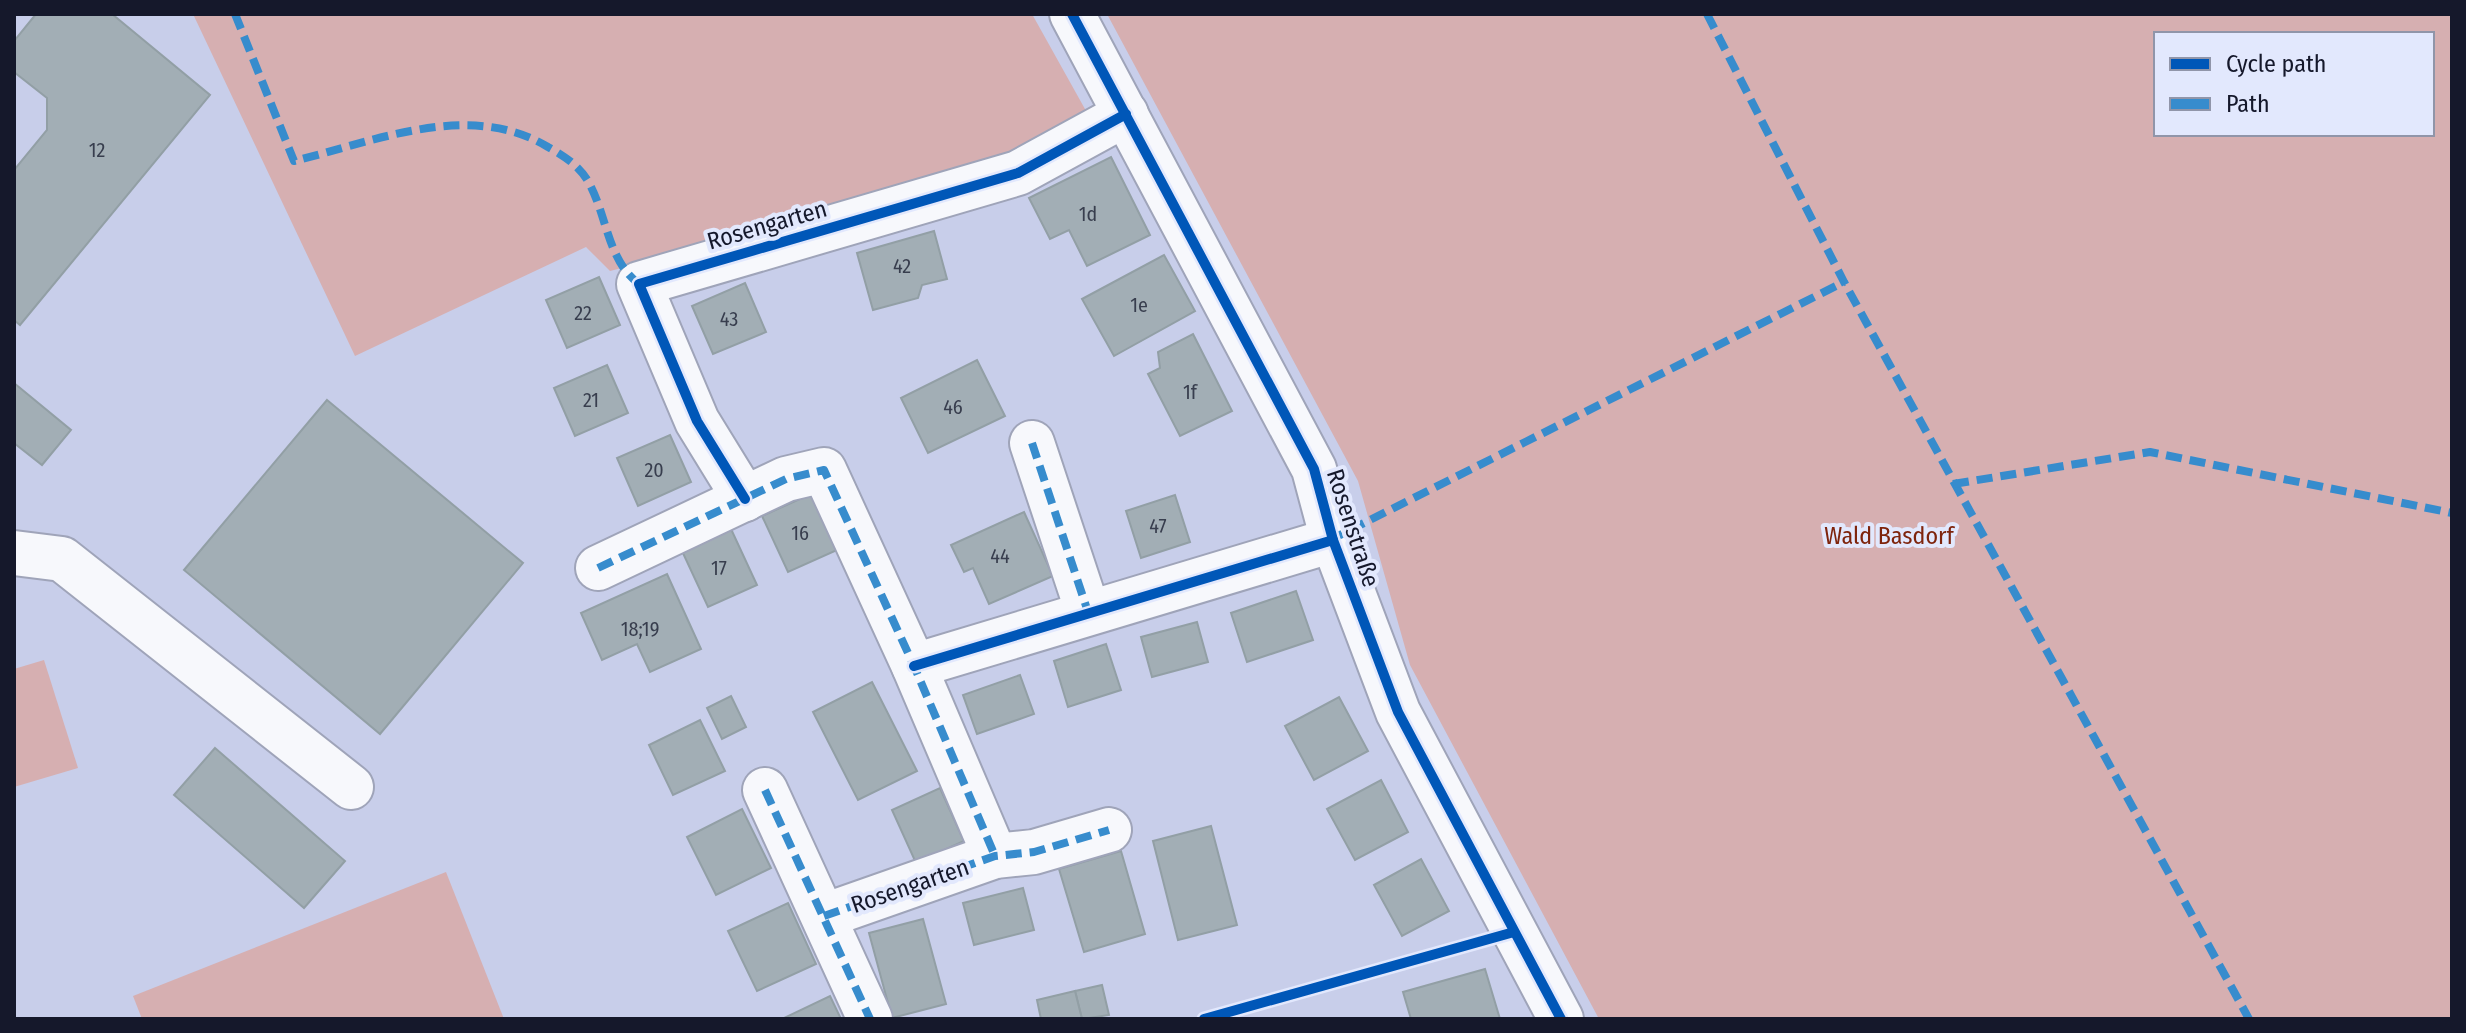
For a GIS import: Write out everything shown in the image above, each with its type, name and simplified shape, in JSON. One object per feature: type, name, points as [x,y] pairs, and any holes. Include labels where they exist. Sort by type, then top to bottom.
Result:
[{"type":"street","name":"Rosenstraße","points":[[1072,14],[1314,469],[1333,540],[1398,712],[1561,1019]]},
{"type":"street","name":"Rosengarten","points":[[745,499],[697,421],[639,284],[1018,173],[1126,114]]},
{"type":"street","points":[[1032,443],[1088,612]]},
{"type":"street","name":"Rosengarten","points":[[598,568],[786,479],[824,470],[914,666],[995,856]]},
{"type":"street","points":[[914,666],[1333,540]]},
{"type":"street","points":[[14,553],[62,559],[351,787]]},
{"type":"street","name":"Rosengarten","points":[[765,790],[870,1019]]},
{"type":"street","name":"Rosengarten","points":[[824,916],[995,856],[1034,852],[1109,830]]},
{"type":"green space","points":[[193,14],[1032,14],[1090,118],[958,183],[610,271],[586,247],[355,356]]},
{"type":"green space","name":"Wald Basdorf","points":[[1107,14],[2452,14],[2452,1019],[1599,1019],[1410,665],[1358,481]]},
{"type":"green space","points":[[44,660],[78,768],[14,787],[14,669]]},
{"type":"green space","points":[[446,872],[504,1019],[142,1019],[133,996]]},
{"type":"building","points":[[36,14],[112,14],[210,95],[20,325],[14,320],[14,170],[47,130],[47,98],[14,72],[14,41]]},
{"type":"building","points":[[1111,157],[1150,235],[1087,266],[1069,230],[1050,239],[1029,198]]},
{"type":"building","points":[[934,231],[947,279],[922,285],[918,298],[873,310],[857,253]]},
{"type":"building","points":[[1164,255],[1195,311],[1114,356],[1082,299]]},
{"type":"building","points":[[599,277],[620,325],[567,348],[546,300]]},
{"type":"building","points":[[745,283],[766,332],[713,354],[692,306]]},
{"type":"building","points":[[1193,334],[1232,411],[1180,436],[1148,374],[1160,368],[1158,352]]},
{"type":"building","points":[[977,360],[1005,416],[928,453],[901,398]]},
{"type":"building","points":[[607,365],[628,413],[575,436],[554,388]]},
{"type":"building","points":[[14,383],[71,430],[42,465],[14,443]]},
{"type":"building","points":[[327,400],[523,563],[380,734],[184,570]]},
{"type":"building","points":[[670,435],[691,482],[638,506],[617,458]]},
{"type":"building","points":[[811,494],[837,550],[788,572],[762,516]]},
{"type":"building","points":[[1175,495],[1190,542],[1141,558],[1126,511]]},
{"type":"building","points":[[1024,512],[1053,576],[989,604],[973,568],[964,572],[951,545]]},
{"type":"building","points":[[731,529],[757,585],[708,607],[682,551]]},
{"type":"building","points":[[667,574],[701,649],[650,672],[637,644],[602,660],[581,613]]},
{"type":"building","points":[[1296,591],[1313,640],[1247,662],[1231,613]]},
{"type":"building","points":[[1197,622],[1208,662],[1152,677],[1141,637]]},
{"type":"building","points":[[1106,644],[1121,690],[1068,707],[1054,661]]},
{"type":"building","points":[[1020,675],[1034,714],[977,734],[963,695]]},
{"type":"building","points":[[872,682],[917,771],[858,800],[813,712]]},
{"type":"building","points":[[731,696],[746,727],[722,739],[707,708]]},
{"type":"building","points":[[1339,697],[1368,751],[1314,780],[1285,726]]},
{"type":"building","points":[[700,720],[725,771],[673,795],[649,745]]},
{"type":"building","points":[[215,748],[345,861],[304,908],[174,795]]},
{"type":"building","points":[[1381,780],[1408,832],[1355,860],[1327,809]]},
{"type":"building","points":[[940,788],[964,841],[916,863],[892,810]]},
{"type":"building","points":[[742,809],[771,868],[716,895],[687,837]]},
{"type":"building","points":[[1211,826],[1237,925],[1178,940],[1153,841]]},
{"type":"building","points":[[1121,851],[1145,934],[1084,952],[1059,869]]},
{"type":"building","points":[[1421,859],[1449,911],[1402,936],[1374,885]]},
{"type":"building","points":[[1023,888],[1034,930],[974,945],[963,903]]},
{"type":"building","points":[[788,903],[816,964],[757,991],[728,931]]},
{"type":"building","points":[[923,919],[946,1004],[892,1018],[869,933]]},
{"type":"building","points":[[1485,969],[1500,1019],[1411,1019],[1403,992]]},
{"type":"building","points":[[1102,985],[1109,1015],[1082,1019],[1075,991]]},
{"type":"building","points":[[1075,991],[1082,1019],[1041,1019],[1037,1000]]},
{"type":"building","points":[[830,996],[841,1019],[782,1019]]},
{"type":"marked path","points":[[235,14],[294,161],[422,129],[487,127],[518,133],[554,150],[581,171],[595,196],[614,251],[639,284]]},
{"type":"marked path","points":[[1707,14],[1844,282],[2249,1019]]},
{"type":"marked path","points":[[1328,541],[1844,282]]},
{"type":"marked path","points":[[1032,443],[1088,612]]},
{"type":"marked path","points":[[1953,484],[2150,452],[2452,513]]},
{"type":"marked path","points":[[598,568],[786,479],[824,470],[914,666],[995,856]]},
{"type":"marked path","points":[[765,790],[870,1019]]},
{"type":"marked path","points":[[824,916],[995,856],[1034,852],[1109,830]]},
{"type":"cycle path","points":[[1072,14],[1314,469],[1333,540],[1398,712],[1561,1019]]},
{"type":"cycle path","points":[[745,499],[697,421],[639,284],[1018,173],[1126,114]]},
{"type":"cycle path","points":[[914,666],[1333,540]]},
{"type":"cycle path","points":[[1204,1019],[1514,932]]}]
